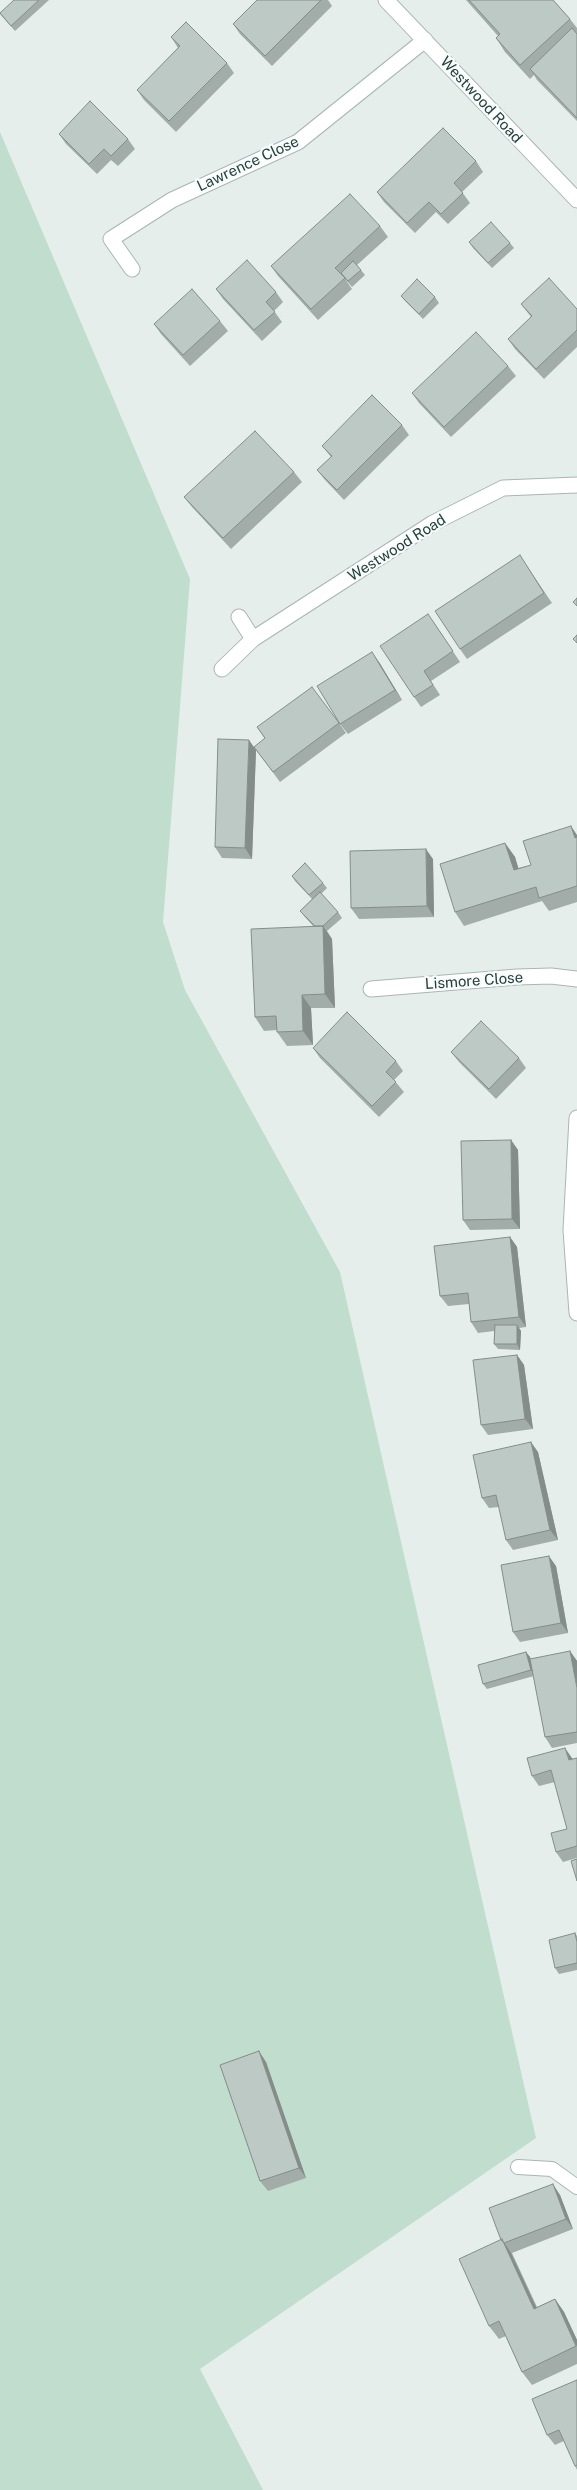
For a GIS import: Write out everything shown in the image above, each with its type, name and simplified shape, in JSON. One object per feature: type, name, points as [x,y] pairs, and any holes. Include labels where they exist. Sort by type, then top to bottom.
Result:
[{"type":"street","name":"Westwood Road","points":[[386,0],[577,200]]},
{"type":"street","name":"Lawrence Close","points":[[132,269],[111,239],[172,200],[298,142],[425,40]]},
{"type":"street","name":"Westwood Road","points":[[222,669],[253,639],[433,523],[503,488],[577,485]]},
{"type":"street","points":[[240,617],[253,639]]},
{"type":"street","name":"Lismore Close","points":[[371,989],[518,977],[551,976],[577,979]]},
{"type":"street","points":[[577,1118],[571,1230],[577,1313]]},
{"type":"lane","points":[[518,2167],[552,2169],[577,2187]]},
{"type":"green space","points":[[0,132],[190,579],[163,922],[185,990],[340,1272],[536,2138],[200,2369],[263,2490],[0,2490]]},
{"type":"building","points":[[14,0],[39,0],[11,26],[0,13]]},
{"type":"building","points":[[257,0],[321,0],[265,56],[233,24]]},
{"type":"building","points":[[469,0],[553,0],[570,19],[520,65],[496,38],[500,34]]},
{"type":"building","points":[[186,22],[227,63],[169,121],[137,90],[180,46],[171,37]]},
{"type":"building","points":[[572,28],[577,34],[577,118],[530,69]]},
{"type":"building","points":[[90,101],[128,139],[111,156],[104,149],[89,164],[59,134]]},
{"type":"building","points":[[443,128],[476,161],[454,183],[463,193],[441,214],[429,202],[407,223],[377,192]]},
{"type":"building","points":[[350,194],[380,226],[335,268],[345,278],[311,309],[271,266]]},
{"type":"building","points":[[491,222],[510,243],[488,263],[469,242]]},
{"type":"building","points":[[247,260],[276,292],[266,302],[275,312],[254,330],[216,289]]},
{"type":"building","points":[[353,261],[361,270],[348,281],[341,273]]},
{"type":"building","points":[[549,278],[577,309],[577,330],[536,369],[508,339],[532,316],[521,304]]},
{"type":"building","points":[[417,279],[435,297],[419,314],[401,296]]},
{"type":"building","points":[[192,289],[220,321],[183,355],[154,324]]},
{"type":"building","points":[[476,332],[508,366],[444,427],[412,393]]},
{"type":"building","points":[[372,395],[402,425],[337,490],[317,470],[332,456],[322,446]]},
{"type":"building","points":[[255,431],[294,472],[223,538],[184,497]]},
{"type":"building","points":[[520,555],[544,593],[460,649],[435,611]]},
{"type":"building","points":[[577,598],[577,606],[573,602]]},
{"type":"building","points":[[428,614],[453,651],[424,671],[433,685],[414,697],[380,646]]},
{"type":"building","points":[[577,635],[577,643],[573,639]]},
{"type":"building","points":[[372,652],[395,690],[340,724],[317,686]]},
{"type":"building","points":[[312,687],[339,723],[273,772],[254,747],[265,738],[257,727]]},
{"type":"building","points":[[218,739],[249,740],[245,848],[215,847]]},
{"type":"building","points":[[571,826],[575,838],[577,837],[577,886],[539,898],[536,887],[455,912],[440,864],[505,843],[514,870],[531,865],[523,841]]},
{"type":"building","points":[[426,849],[427,906],[351,908],[350,851]]},
{"type":"building","points":[[305,863],[323,883],[309,895],[292,876]]},
{"type":"building","points":[[320,892],[338,912],[323,926],[315,926],[300,911]]},
{"type":"building","points":[[323,926],[325,994],[302,995],[303,1031],[277,1032],[276,1016],[255,1017],[251,929]]},
{"type":"building","points":[[347,1012],[396,1061],[386,1072],[396,1082],[372,1106],[313,1048]]},
{"type":"building","points":[[481,1021],[519,1058],[489,1089],[451,1052]]},
{"type":"building","points":[[511,1140],[512,1219],[463,1220],[461,1141]]},
{"type":"building","points":[[510,1237],[519,1317],[471,1322],[468,1293],[440,1296],[434,1246]]},
{"type":"building","points":[[495,1325],[517,1325],[517,1344],[494,1344]]},
{"type":"building","points":[[517,1355],[525,1419],[481,1425],[473,1360]]},
{"type":"building","points":[[531,1442],[550,1530],[506,1540],[496,1495],[482,1498],[473,1455]]},
{"type":"building","points":[[549,1556],[561,1623],[513,1632],[501,1565]]},
{"type":"building","points":[[570,1651],[577,1688],[577,1732],[545,1737],[530,1659]]},
{"type":"building","points":[[526,1652],[531,1670],[483,1684],[478,1665]]},
{"type":"building","points":[[565,1748],[569,1760],[577,1758],[577,1846],[556,1852],[551,1833],[567,1829],[551,1770],[532,1776],[527,1758]]},
{"type":"building","points":[[577,1859],[577,1881],[571,1861]]},
{"type":"building","points":[[575,1933],[577,1963],[555,1968],[549,1940]]},
{"type":"building","points":[[259,2051],[299,2168],[260,2181],[220,2065]]},
{"type":"building","points":[[553,2184],[566,2219],[504,2243],[501,2240],[489,2208]]},
{"type":"building","points":[[502,2239],[534,2309],[555,2299],[576,2346],[522,2372],[499,2321],[489,2326],[459,2259]]},
{"type":"building","points":[[577,2380],[577,2465],[575,2466],[559,2430],[547,2435],[532,2399]]}]
